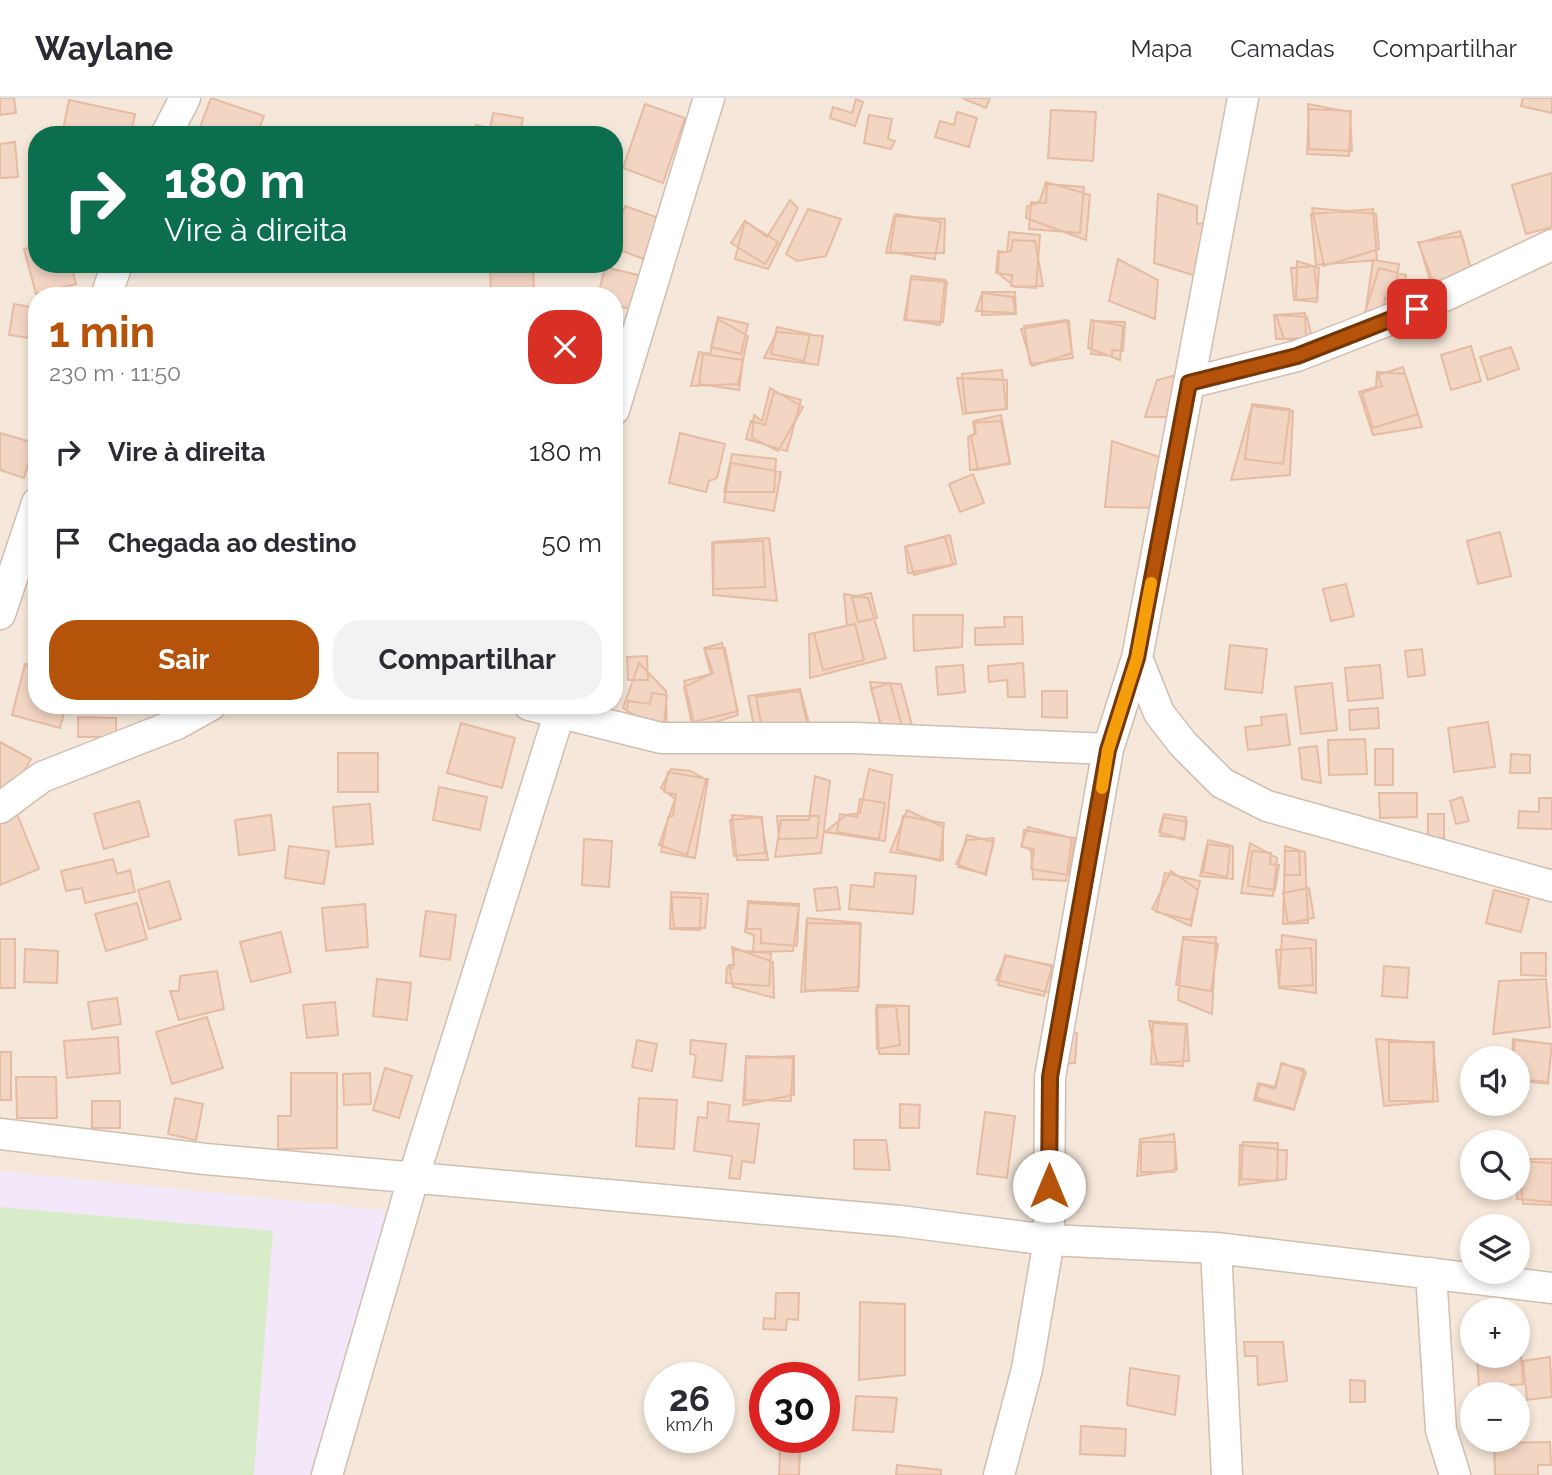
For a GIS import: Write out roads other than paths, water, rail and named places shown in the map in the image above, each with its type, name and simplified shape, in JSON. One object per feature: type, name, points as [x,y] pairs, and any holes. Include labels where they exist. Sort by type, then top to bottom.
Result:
[{"type":"street","points":[[170,126],[184,98]]},
{"type":"street","points":[[623,381],[709,98]]},
{"type":"street","points":[[999,1475],[1027,1369],[1049,1240],[1050,1077],[1108,750],[1137,658],[1243,98]]},
{"type":"street","points":[[1189,383],[1297,356],[1417,309],[1552,245]]},
{"type":"street","points":[[0,614],[28,533]]},
{"type":"street","points":[[1137,658],[1159,713],[1183,744],[1222,783],[1266,806],[1552,886]]},
{"type":"street","points":[[0,808],[42,777],[177,724],[195,714]]},
{"type":"street","points":[[327,1475],[413,1179],[560,714]]},
{"type":"street","points":[[575,714],[660,738],[855,738],[1108,750]]},
{"type":"street","points":[[0,1134],[205,1159],[900,1221],[1049,1240],[1216,1248],[1552,1288]]},
{"type":"street","points":[[1216,1248],[1227,1475]]},
{"type":"street","points":[[1431,1273],[1441,1430],[1455,1475]]}]
